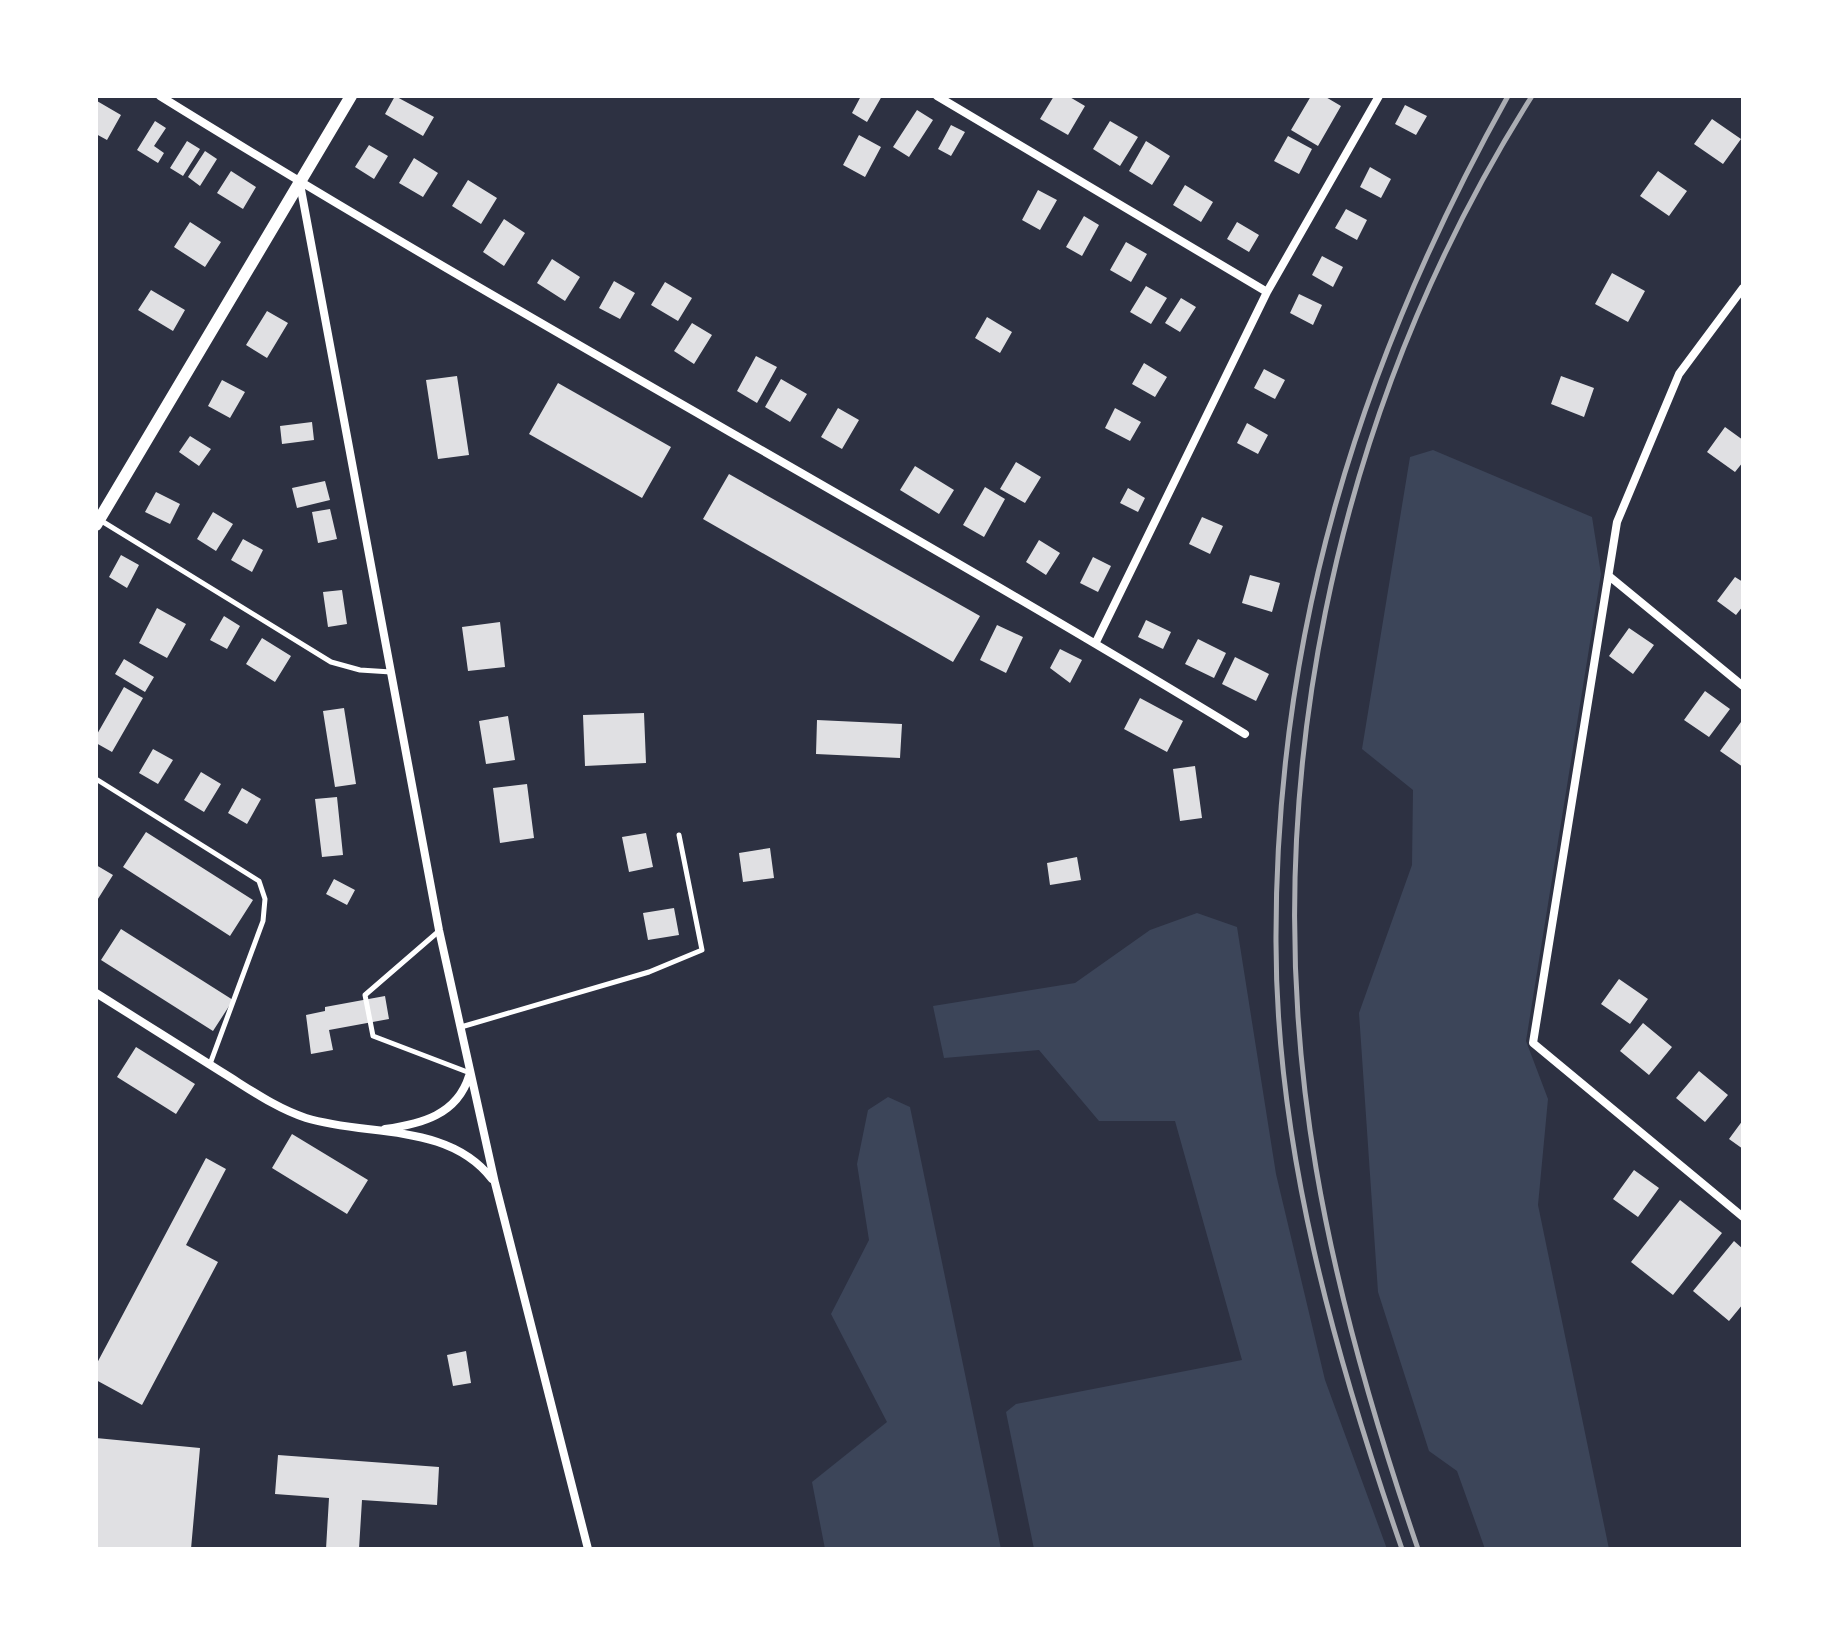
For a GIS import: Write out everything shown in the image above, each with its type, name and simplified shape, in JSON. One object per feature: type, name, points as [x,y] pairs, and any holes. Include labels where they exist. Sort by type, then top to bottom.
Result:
[{"type":"street","points":[[160,96],[300,183],[1096,642],[1245,734]]},
{"type":"street","points":[[97,521],[351,96]]},
{"type":"street","points":[[937,96],[1267,292]]},
{"type":"street","points":[[1096,642],[1267,292],[1379,96]]},
{"type":"street","points":[[300,183],[439,930],[495,1183],[588,1549]]},
{"type":"street","points":[[1743,288],[1679,374],[1617,522],[1533,1043],[1743,1217]]},
{"type":"street","points":[[1609,576],[1743,686]]},
{"type":"street","points":[[96,993],[276,1106],[303,1117],[461,1149],[478,1161],[495,1183]]},
{"type":"street","points":[[376,1130],[416,1125],[438,1116],[456,1100],[470,1073]]},
{"type":"lane","points":[[97,521],[331,662],[360,670],[391,672]]},
{"type":"lane","points":[[96,779],[259,881],[265,899],[263,921],[210,1064]]},
{"type":"lane","points":[[460,1027],[649,972],[702,950],[679,835]]},
{"type":"lane","points":[[439,930],[365,995],[373,1036],[470,1073]]},
{"type":"shaded area","points":[[1433,450],[1592,517],[1601,574],[1526,1041],[1548,1099],[1538,1205],[1609,1549],[1485,1549],[1457,1471],[1429,1451],[1378,1292],[1359,1013],[1412,865],[1413,790],[1362,749],[1410,457]]},
{"type":"shaded area","points":[[1197,913],[1237,927],[1276,1174],[1325,1380],[1387,1549],[1034,1549],[1006,1412],[1016,1404],[1242,1360],[1175,1121],[1099,1121],[1039,1050],[944,1058],[933,1006],[1075,983],[1150,930]]},
{"type":"shaded area","points":[[888,1097],[910,1107],[1001,1549],[825,1549],[812,1482],[887,1422],[831,1314],[869,1240],[857,1164],[868,1110]]},
{"type":"building","points":[[395,96],[434,117],[423,136],[385,114]]},
{"type":"building","points":[[861,96],[882,96],[867,122],[852,113]]},
{"type":"building","points":[[1054,96],[1068,96],[1085,106],[1068,135],[1040,119]]},
{"type":"building","points":[[1311,96],[1324,96],[1341,106],[1318,146],[1291,130]]},
{"type":"building","points":[[97,101],[121,115],[107,140],[96,134]]},
{"type":"building","points":[[1405,105],[1427,116],[1416,135],[1395,124]]},
{"type":"building","points":[[917,110],[933,120],[909,157],[893,147]]},
{"type":"building","points":[[1712,119],[1741,139],[1723,164],[1694,144]]},
{"type":"building","points":[[155,121],[166,128],[154,146],[164,153],[158,163],[137,150]]},
{"type":"building","points":[[1110,121],[1138,137],[1120,166],[1093,149]]},
{"type":"building","points":[[951,125],[965,132],[951,156],[938,149]]},
{"type":"building","points":[[859,135],[881,147],[865,177],[843,165]]},
{"type":"building","points":[[1288,136],[1312,149],[1299,174],[1274,161]]},
{"type":"building","points":[[187,141],[200,149],[183,176],[170,168]]},
{"type":"building","points":[[1146,141],[1170,156],[1152,185],[1129,171]]},
{"type":"building","points":[[369,145],[388,156],[374,179],[355,167]]},
{"type":"building","points":[[205,151],[217,159],[200,186],[188,177]]},
{"type":"building","points":[[414,158],[438,173],[423,197],[399,183]]},
{"type":"building","points":[[1370,167],[1391,179],[1381,198],[1360,187]]},
{"type":"building","points":[[231,171],[256,187],[243,209],[217,193]]},
{"type":"building","points":[[1658,171],[1687,191],[1669,216],[1640,196]]},
{"type":"building","points":[[468,180],[497,198],[481,224],[452,206]]},
{"type":"building","points":[[1185,185],[1213,202],[1201,222],[1173,205]]},
{"type":"building","points":[[1038,190],[1057,200],[1040,230],[1022,220]]},
{"type":"building","points":[[1346,209],[1367,220],[1357,240],[1335,228]]},
{"type":"building","points":[[1084,216],[1099,225],[1082,256],[1066,247]]},
{"type":"building","points":[[504,219],[525,233],[504,266],[483,252]]},
{"type":"building","points":[[190,222],[221,242],[205,267],[174,247]]},
{"type":"building","points":[[1237,222],[1259,235],[1249,252],[1227,239]]},
{"type":"building","points":[[1126,242],[1147,254],[1131,282],[1110,270]]},
{"type":"building","points":[[1322,256],[1343,267],[1333,287],[1312,275]]},
{"type":"building","points":[[552,259],[580,277],[565,301],[537,283]]},
{"type":"building","points":[[1612,273],[1645,291],[1628,322],[1595,304]]},
{"type":"building","points":[[614,281],[635,293],[620,319],[599,308]]},
{"type":"building","points":[[665,282],[692,298],[678,321],[651,305]]},
{"type":"building","points":[[1146,286],[1167,298],[1151,324],[1130,312]]},
{"type":"building","points":[[151,290],[185,310],[173,331],[138,310]]},
{"type":"building","points":[[1299,294],[1322,305],[1313,325],[1290,313]]},
{"type":"building","points":[[1181,298],[1196,307],[1180,332],[1165,323]]},
{"type":"building","points":[[267,311],[288,323],[267,358],[246,345]]},
{"type":"building","points":[[987,317],[1012,332],[1000,353],[975,338]]},
{"type":"building","points":[[692,323],[712,335],[694,364],[674,351]]},
{"type":"building","points":[[756,356],[777,367],[757,403],[737,391]]},
{"type":"building","points":[[1144,363],[1167,377],[1155,397],[1132,384]]},
{"type":"building","points":[[1264,369],[1285,380],[1275,399],[1254,388]]},
{"type":"building","points":[[457,376],[469,455],[438,459],[426,380]]},
{"type":"building","points":[[1561,376],[1594,388],[1584,417],[1551,404]]},
{"type":"building","points":[[781,379],[807,394],[790,422],[765,407]]},
{"type":"building","points":[[222,380],[245,392],[230,418],[208,406]]},
{"type":"building","points":[[558,383],[671,447],[642,498],[529,434]]},
{"type":"building","points":[[838,408],[859,420],[842,449],[821,437]]},
{"type":"building","points":[[1115,408],[1141,422],[1130,441],[1105,428]]},
{"type":"building","points":[[312,422],[314,440],[282,444],[280,426]]},
{"type":"building","points":[[1247,423],[1268,435],[1258,454],[1237,443]]},
{"type":"building","points":[[1725,427],[1743,440],[1743,462],[1735,472],[1707,452]]},
{"type":"building","points":[[190,436],[211,449],[199,466],[179,452]]},
{"type":"building","points":[[1016,462],[1041,477],[1025,503],[1000,489]]},
{"type":"building","points":[[915,466],[954,490],[939,514],[900,490]]},
{"type":"building","points":[[729,474],[980,616],[953,662],[703,519]]},
{"type":"building","points":[[325,481],[330,500],[297,508],[292,488]]},
{"type":"building","points":[[985,487],[1005,499],[984,537],[963,525]]},
{"type":"building","points":[[1128,488],[1145,498],[1138,512],[1120,503]]},
{"type":"building","points":[[156,492],[180,504],[170,524],[145,512]]},
{"type":"building","points":[[330,509],[337,539],[318,543],[312,512]]},
{"type":"building","points":[[213,512],[233,524],[216,551],[197,539]]},
{"type":"building","points":[[1202,517],[1223,526],[1210,554],[1189,544]]},
{"type":"building","points":[[243,539],[263,550],[252,572],[231,560]]},
{"type":"building","points":[[1039,540],[1060,553],[1046,575],[1026,562]]},
{"type":"building","points":[[121,555],[139,565],[127,588],[109,577]]},
{"type":"building","points":[[1093,557],[1111,566],[1098,592],[1080,583]]},
{"type":"building","points":[[1250,575],[1280,583],[1272,612],[1242,603]]},
{"type":"building","points":[[1735,577],[1743,582],[1743,606],[1736,615],[1717,601]]},
{"type":"building","points":[[342,590],[347,624],[328,627],[323,592]]},
{"type":"building","points":[[157,608],[186,624],[167,658],[139,643]]},
{"type":"building","points":[[224,616],[240,626],[227,649],[210,640]]},
{"type":"building","points":[[1146,620],[1171,632],[1163,649],[1138,637]]},
{"type":"building","points":[[500,622],[505,667],[468,671],[462,627]]},
{"type":"building","points":[[997,625],[1023,637],[1006,673],[980,660]]},
{"type":"building","points":[[1629,628],[1654,645],[1633,674],[1609,656]]},
{"type":"building","points":[[262,638],[291,656],[275,682],[246,664]]},
{"type":"building","points":[[1198,639],[1226,653],[1214,678],[1185,664]]},
{"type":"building","points":[[1060,649],[1082,660],[1070,683],[1050,668]]},
{"type":"building","points":[[1235,657],[1269,674],[1256,701],[1222,684]]},
{"type":"building","points":[[124,659],[154,677],[145,692],[115,674]]},
{"type":"building","points":[[124,687],[143,698],[112,752],[96,743],[96,736]]},
{"type":"building","points":[[1705,691],[1730,709],[1709,737],[1684,720]]},
{"type":"building","points":[[1140,698],[1183,721],[1167,752],[1124,729]]},
{"type":"building","points":[[344,708],[356,784],[335,787],[323,711]]},
{"type":"building","points":[[644,713],[646,763],[585,766],[583,715]]},
{"type":"building","points":[[508,716],[515,760],[486,764],[479,721]]},
{"type":"building","points":[[817,720],[902,724],[900,758],[816,754]]},
{"type":"building","points":[[1741,722],[1743,724],[1743,767],[1720,751]]},
{"type":"building","points":[[153,749],[173,760],[158,784],[139,773]]},
{"type":"building","points":[[1195,766],[1202,818],[1180,821],[1173,769]]},
{"type":"building","points":[[201,772],[221,784],[204,812],[184,800]]},
{"type":"building","points":[[527,784],[534,838],[500,843],[493,788]]},
{"type":"building","points":[[242,788],[261,799],[247,824],[228,813]]},
{"type":"building","points":[[337,797],[343,855],[322,857],[315,799]]},
{"type":"building","points":[[146,832],[253,900],[230,936],[123,867]]},
{"type":"building","points":[[646,833],[653,867],[629,872],[622,837]]},
{"type":"building","points":[[770,848],[774,878],[743,882],[739,853]]},
{"type":"building","points":[[1077,857],[1081,880],[1050,885],[1047,863]]},
{"type":"building","points":[[96,865],[113,875],[96,902]]},
{"type":"building","points":[[334,879],[355,890],[347,905],[326,894]]},
{"type":"building","points":[[674,908],[679,935],[648,940],[643,913]]},
{"type":"building","points":[[121,929],[233,1000],[213,1031],[101,960]]},
{"type":"building","points":[[1619,979],[1648,999],[1630,1024],[1601,1004]]},
{"type":"building","points":[[385,996],[389,1019],[329,1030],[333,1050],[311,1054],[306,1015],[325,1011],[325,1007]]},
{"type":"building","points":[[1643,1023],[1672,1047],[1649,1075],[1620,1051]]},
{"type":"building","points":[[136,1047],[195,1084],[176,1114],[117,1077]]},
{"type":"building","points":[[1699,1071],[1728,1095],[1705,1122],[1676,1098]]},
{"type":"building","points":[[1743,1120],[1743,1149],[1729,1139]]},
{"type":"building","points":[[292,1134],[368,1180],[347,1214],[272,1168]]},
{"type":"building","points":[[206,1158],[226,1169],[186,1245],[218,1262],[142,1405],[96,1380],[96,1365]]},
{"type":"building","points":[[1634,1170],[1659,1188],[1638,1217],[1613,1199]]},
{"type":"building","points":[[1680,1200],[1722,1233],[1673,1295],[1631,1262]]},
{"type":"building","points":[[1734,1241],[1743,1249],[1743,1304],[1729,1321],[1693,1291]]},
{"type":"building","points":[[466,1351],[471,1383],[453,1386],[447,1355]]},
{"type":"building","points":[[96,1438],[200,1448],[191,1549],[96,1549]]},
{"type":"building","points":[[278,1455],[439,1467],[437,1505],[362,1500],[359,1549],[326,1549],[329,1498],[275,1494]]},
{"type":"railway","points":[[1402,1549],[1354,1402],[1314,1250],[1298,1174],[1286,1097],[1279,1019],[1276,942],[1280,828],[1291,718],[1310,610],[1336,504],[1369,400],[1409,298],[1455,196],[1508,96]]},
{"type":"railway","points":[[1418,1549],[1359,1360],[1335,1265],[1316,1168],[1299,1029],[1295,889],[1304,750],[1325,612],[1359,477],[1405,345],[1463,218],[1532,96]]}]
